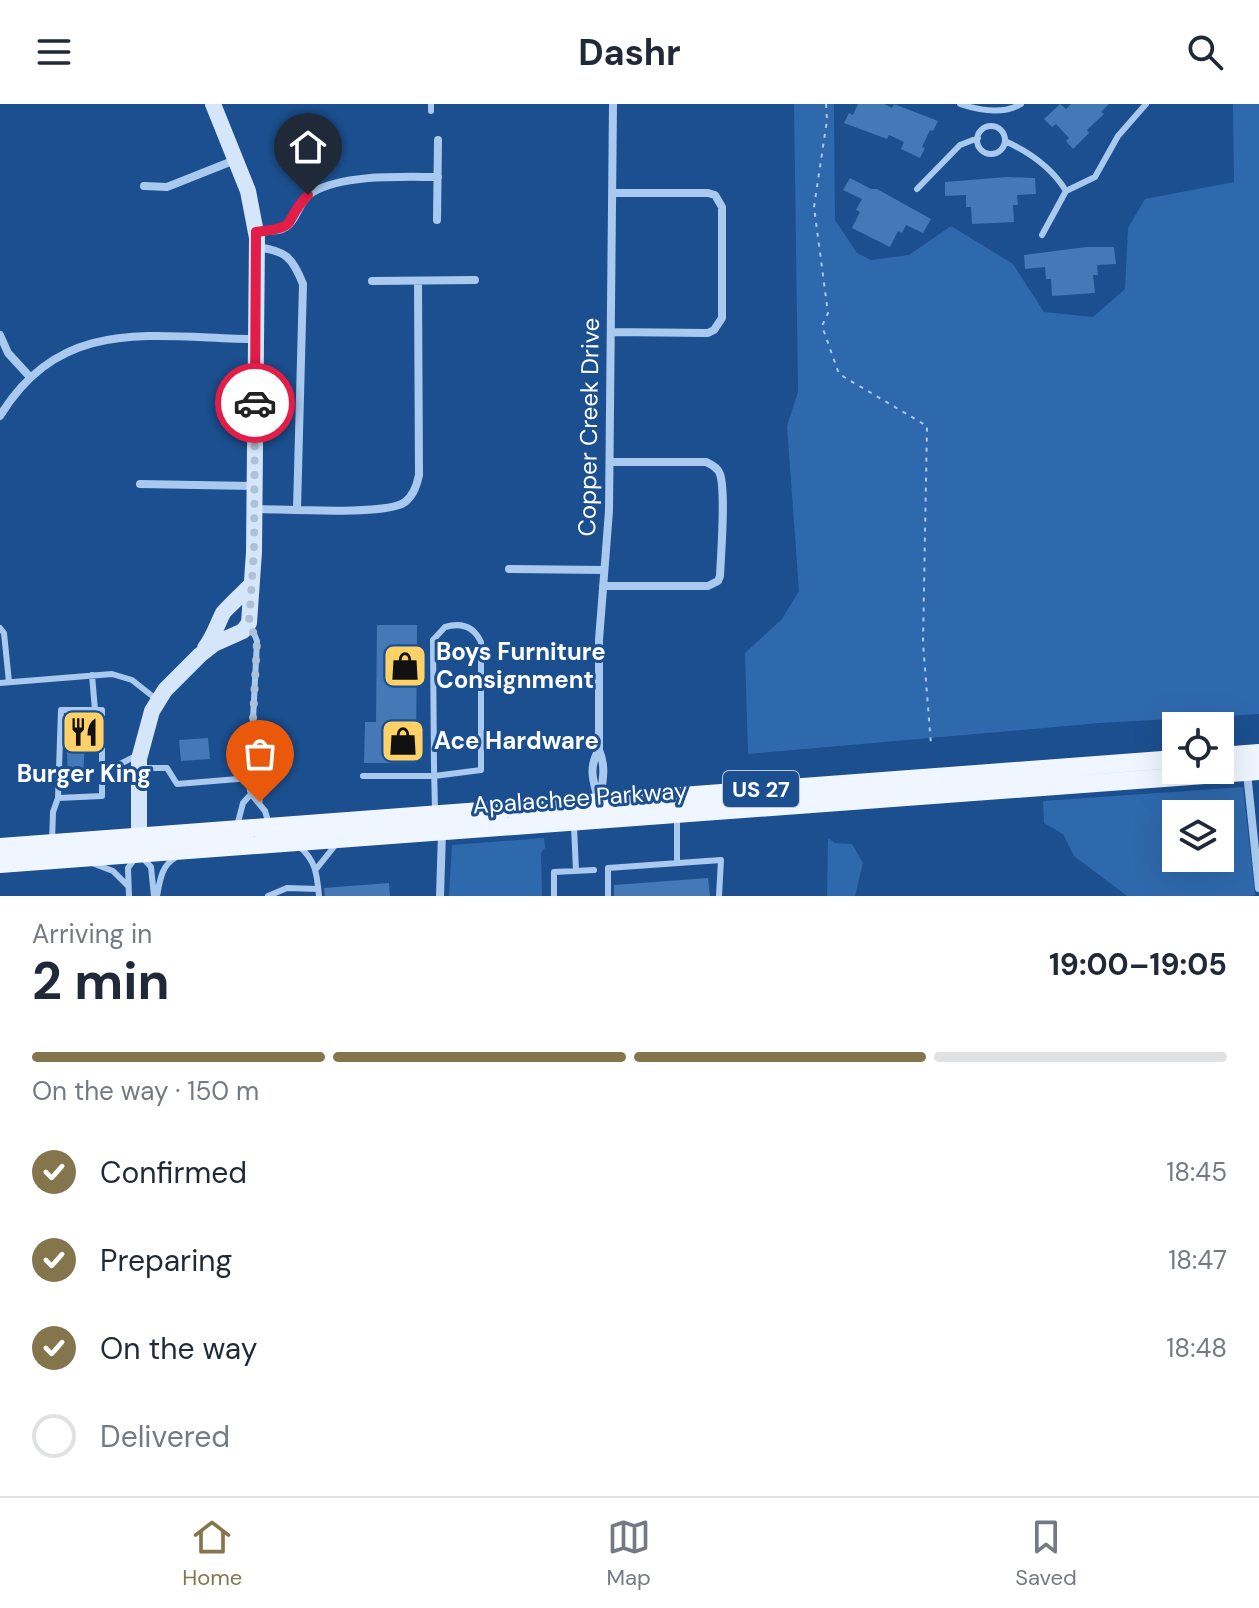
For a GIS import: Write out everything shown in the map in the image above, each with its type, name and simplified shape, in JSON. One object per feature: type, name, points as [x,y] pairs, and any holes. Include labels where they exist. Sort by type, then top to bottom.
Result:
[{"type":"main road","name":"Apalachee Parkway","points":[[0,847],[52,843],[139,845],[189,850],[339,840],[417,834],[432,824],[445,822],[461,813],[599,811],[677,814],[1162,760]]},
{"type":"main road","name":"Apalachee Parkway","points":[[0,864],[75,858],[139,845],[270,827],[574,822],[599,811],[1253,762]]},
{"type":"street","points":[[139,845],[139,761],[145,730],[158,701],[181,672],[245,623],[254,552],[256,240],[248,191],[213,104]]},
{"type":"street","name":"Copper Creek Drive","points":[[599,811],[604,780],[604,761],[599,750],[599,640],[610,462],[613,104]]},
{"type":"street","points":[[437,220],[438,140]]},
{"type":"street","points":[[144,186],[167,187],[235,160]]},
{"type":"street","points":[[256,240],[283,229],[290,223],[301,202],[325,187],[388,178],[438,177]]},
{"type":"street","points":[[611,332],[708,333],[722,318],[720,200],[708,193],[612,193]]},
{"type":"street","points":[[256,240],[288,257],[297,268],[303,284],[297,509]]},
{"type":"street","points":[[372,281],[475,280]]},
{"type":"street","points":[[253,509],[382,510],[405,503],[419,475],[418,281]]},
{"type":"street","points":[[0,335],[8,353],[30,377]]},
{"type":"street","points":[[0,416],[30,377],[55,357],[88,343],[104,339],[256,339]]},
{"type":"street","points":[[603,586],[708,586],[718,581],[720,576],[721,487],[718,470],[706,462],[610,462]]},
{"type":"street","points":[[140,484],[253,486]]},
{"type":"street","points":[[509,569],[604,570]]},
{"type":"street","points":[[200,655],[213,638],[224,611],[250,586]]},
{"type":"street","points":[[233,605],[243,607],[245,623]]},
{"type":"street","points":[[221,619],[229,631],[245,623]]},
{"type":"street","points":[[1253,762],[1259,888]]},
{"type":"street","points":[[438,824],[440,896]]},
{"type":"lane","points":[[960,104],[980,111],[1014,108],[1021,104]]},
{"type":"lane","points":[[1042,235],[1066,191],[1095,177],[1118,136],[1146,104]]},
{"type":"lane","points":[[990,110],[992,126]]},
{"type":"lane","points":[[1005,141],[1001,150],[987,153],[980,147],[978,138],[981,131],[992,126],[1000,129],[1005,141],[1025,150],[1059,179],[1066,191]]},
{"type":"lane","points":[[917,189],[960,145],[978,138]]},
{"type":"lane","points":[[245,623],[257,641],[251,794],[265,811],[270,827]]},
{"type":"lane","points":[[363,776],[434,776],[481,770],[481,642],[474,631],[460,624],[442,629],[433,640],[434,776],[438,824]]},
{"type":"lane","points":[[0,628],[4,633],[9,682]]},
{"type":"lane","points":[[92,675],[95,710]]},
{"type":"lane","points":[[0,683],[123,675],[158,701]]},
{"type":"lane","points":[[52,843],[53,812],[58,798],[61,710],[102,710],[102,796],[58,798]]},
{"type":"lane","points":[[102,768],[139,761],[167,768],[177,784],[250,778]]},
{"type":"lane","points":[[236,830],[243,803],[251,794]]},
{"type":"lane","points":[[677,814],[677,863]]},
{"type":"lane","points":[[574,822],[576,871]]},
{"type":"lane","points":[[317,868],[339,840]]},
{"type":"lane","points":[[268,896],[287,888],[318,893],[317,868],[296,843]]},
{"type":"lane","points":[[129,896],[128,868],[139,845]]},
{"type":"lane","points":[[139,845],[151,867],[155,896]]},
{"type":"lane","points":[[155,896],[162,872],[169,861],[189,850]]},
{"type":"lane","points":[[75,858],[109,869],[128,886]]},
{"type":"lane","points":[[608,896],[608,868],[721,860],[719,896]]},
{"type":"lane","points":[[554,896],[554,872],[594,870]]},
{"type":"lane","points":[[431,896],[440,896]]},
{"type":"path","points":[[826,104],[827,120],[814,207],[828,313],[822,326],[839,374],[927,426],[923,643],[931,745]]},
{"type":"shaded area","points":[[794,104],[834,104],[835,220],[857,253],[871,260],[909,255],[951,226],[1013,264],[1044,312],[1093,317],[1125,289],[1128,228],[1145,199],[1234,182],[1233,104],[1259,104],[1259,714],[1162,712],[1162,719],[748,754],[745,653],[782,619],[799,591],[787,426],[798,392]]},
{"type":"shaded area","points":[[1243,787],[1255,895],[1127,896],[1074,856],[1063,834],[1044,823],[1043,801]]},
{"type":"shaded area","points":[[544,838],[545,848],[541,853],[542,896],[449,896],[452,845]]},
{"type":"shaded area","points":[[828,838],[835,843],[852,844],[863,863],[855,896],[827,896]]},
{"type":"building","points":[[858,104],[884,104],[892,108],[894,104],[938,121],[933,131],[930,130],[920,158],[901,149],[904,142],[889,135],[887,139],[844,123],[849,113],[853,115]]},
{"type":"building","points":[[1060,104],[1066,109],[1071,104],[1109,104],[1101,112],[1104,114],[1087,130],[1089,133],[1073,149],[1066,141],[1069,138],[1056,124],[1052,127],[1044,119]]},
{"type":"building","points":[[850,178],[931,219],[923,233],[906,225],[902,233],[898,231],[890,247],[852,228],[862,199],[843,190]]},
{"type":"building","points":[[1035,178],[1036,194],[1017,195],[1018,205],[1013,205],[1014,222],[972,224],[971,207],[966,207],[966,195],[945,196],[945,182]]},
{"type":"building","points":[[1086,247],[1114,247],[1116,264],[1097,265],[1098,275],[1093,275],[1095,293],[1052,296],[1051,279],[1046,279],[1045,267],[1025,269],[1024,255]]},
{"type":"building","points":[[377,625],[417,625],[416,763],[364,763],[365,722],[376,722]]},
{"type":"building","points":[[66,730],[74,730],[74,740],[85,740],[83,778],[68,778]]},
{"type":"building","points":[[208,738],[210,759],[181,761],[179,740]]},
{"type":"building","points":[[708,878],[710,896],[614,896],[614,885]]},
{"type":"building","points":[[389,883],[390,896],[325,896],[324,888]]},
{"type":"way so far","points":[[255,403],[254,552],[249,623],[257,641],[250,778],[251,794],[260,802]]},
{"type":"place","name":"Boys Furniture Consignment","points":[[405,666]]},
{"type":"place","name":"Burger King","points":[[84,732]]},
{"type":"place","name":"Ace Hardware","points":[[403,741]]},
{"type":"route","points":[[255,403],[256,232],[283,229],[308,195]]}]
